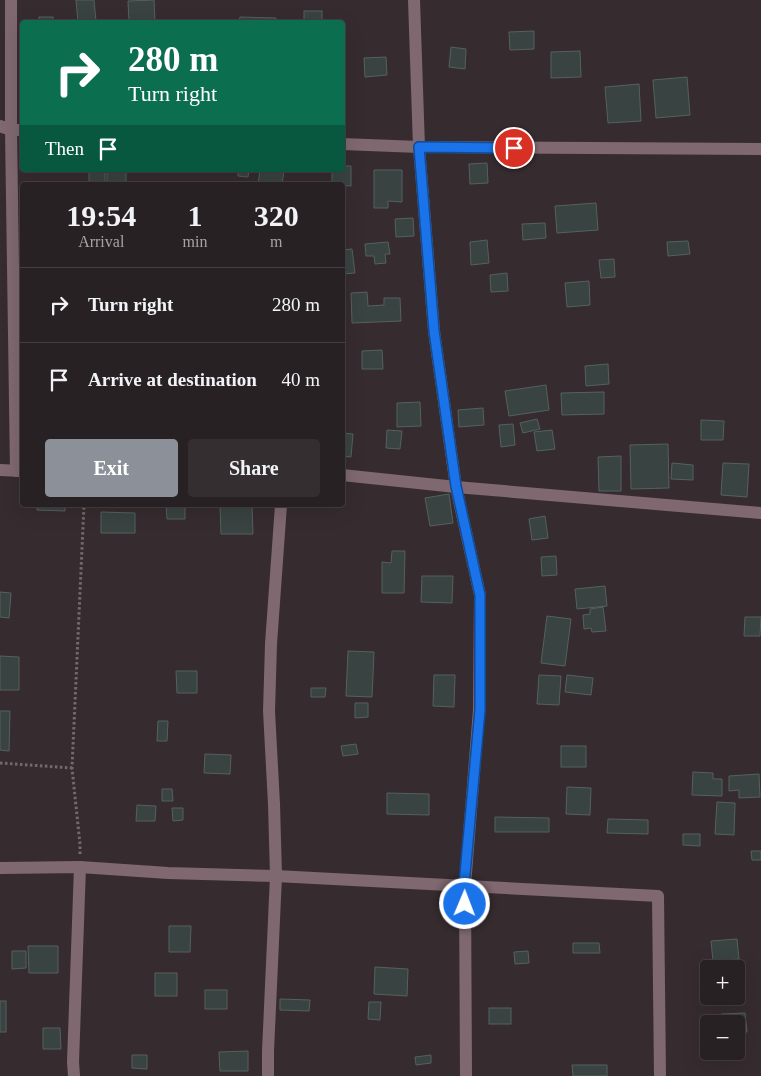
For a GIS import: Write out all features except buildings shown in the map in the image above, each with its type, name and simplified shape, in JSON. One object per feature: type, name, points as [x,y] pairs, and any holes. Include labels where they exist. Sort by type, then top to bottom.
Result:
[{"type":"street","points":[[0,470],[19,471],[11,129],[11,0]]},
{"type":"street","points":[[414,0],[419,147],[434,331],[456,486],[480,595],[480,710],[464,885],[466,1076]]},
{"type":"street","points":[[345,144],[419,147],[761,149]]},
{"type":"street","points":[[345,475],[761,514]]},
{"type":"street","points":[[268,1076],[276,876],[270,692],[271,644],[281,507]]},
{"type":"street","points":[[0,868],[80,867],[168,873],[276,876],[658,896],[660,1076]]},
{"type":"street","points":[[74,1076],[80,867]]},
{"type":"path","points":[[80,867],[80,844],[72,768],[84,507]]},
{"type":"path","points":[[0,763],[72,768]]},
{"type":"route","points":[[465,904],[464,885],[480,710],[480,595],[456,486],[434,331],[419,147],[514,148]]}]
